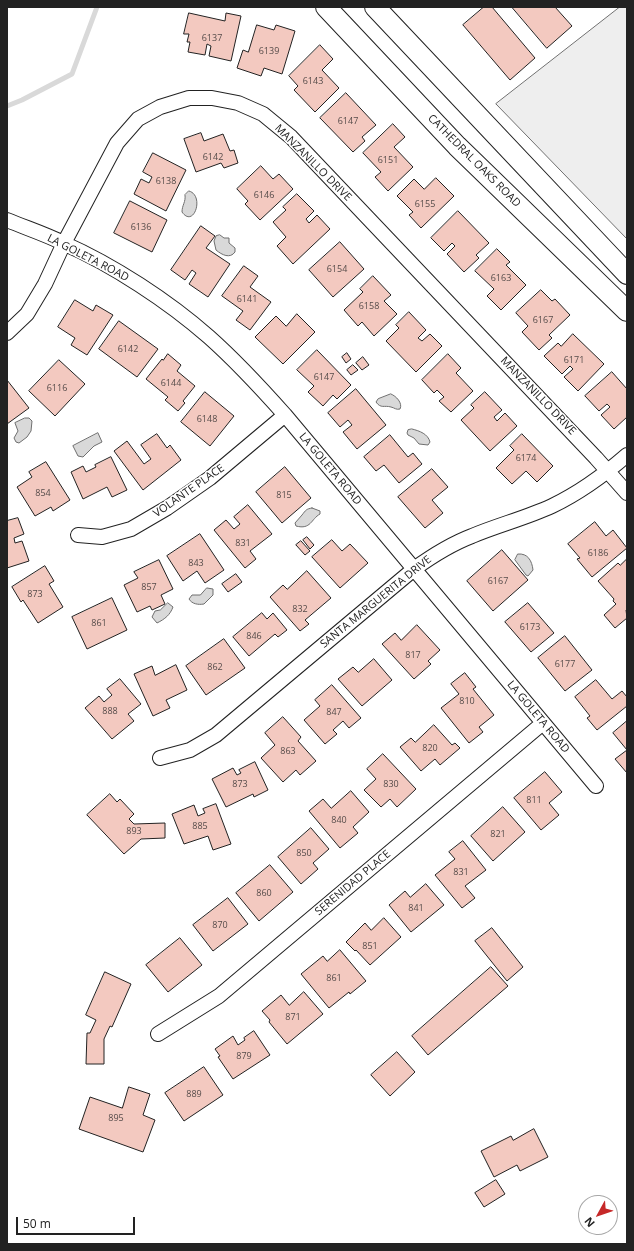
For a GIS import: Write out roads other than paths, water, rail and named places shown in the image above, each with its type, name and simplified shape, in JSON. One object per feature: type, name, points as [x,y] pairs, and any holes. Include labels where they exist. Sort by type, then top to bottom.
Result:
[{"type":"main road","name":"CATHEDRAL OAKS ROAD","points":[[326,7],[457,146],[627,311]]},
{"type":"main road","points":[[375,7],[627,274]]},
{"type":"street","name":"MANZANILLO DRIVE","points":[[7,333],[28,314],[45,284],[64,243],[117,143],[138,119],[160,107],[189,98],[212,98],[238,103],[263,114],[291,137],[627,493]]},
{"type":"street","name":"LA GOLETA ROAD","points":[[7,220],[64,243],[137,283],[208,336],[246,372],[285,415],[596,786]]},
{"type":"street","name":"VOLANTE PLACE","points":[[78,535],[102,537],[131,529],[167,508],[210,478],[285,415]]},
{"type":"street","name":"SANTA MARGUERITA DRIVE","points":[[160,758],[190,750],[216,736],[414,569],[437,552],[471,536],[551,506],[586,487],[608,472],[627,455]]},
{"type":"street","name":"SERENIDAD PLACE","points":[[158,1034],[219,996],[542,723]]},
{"type":"waterway","points":[[7,106],[22,100],[72,74],[97,7]]}]
